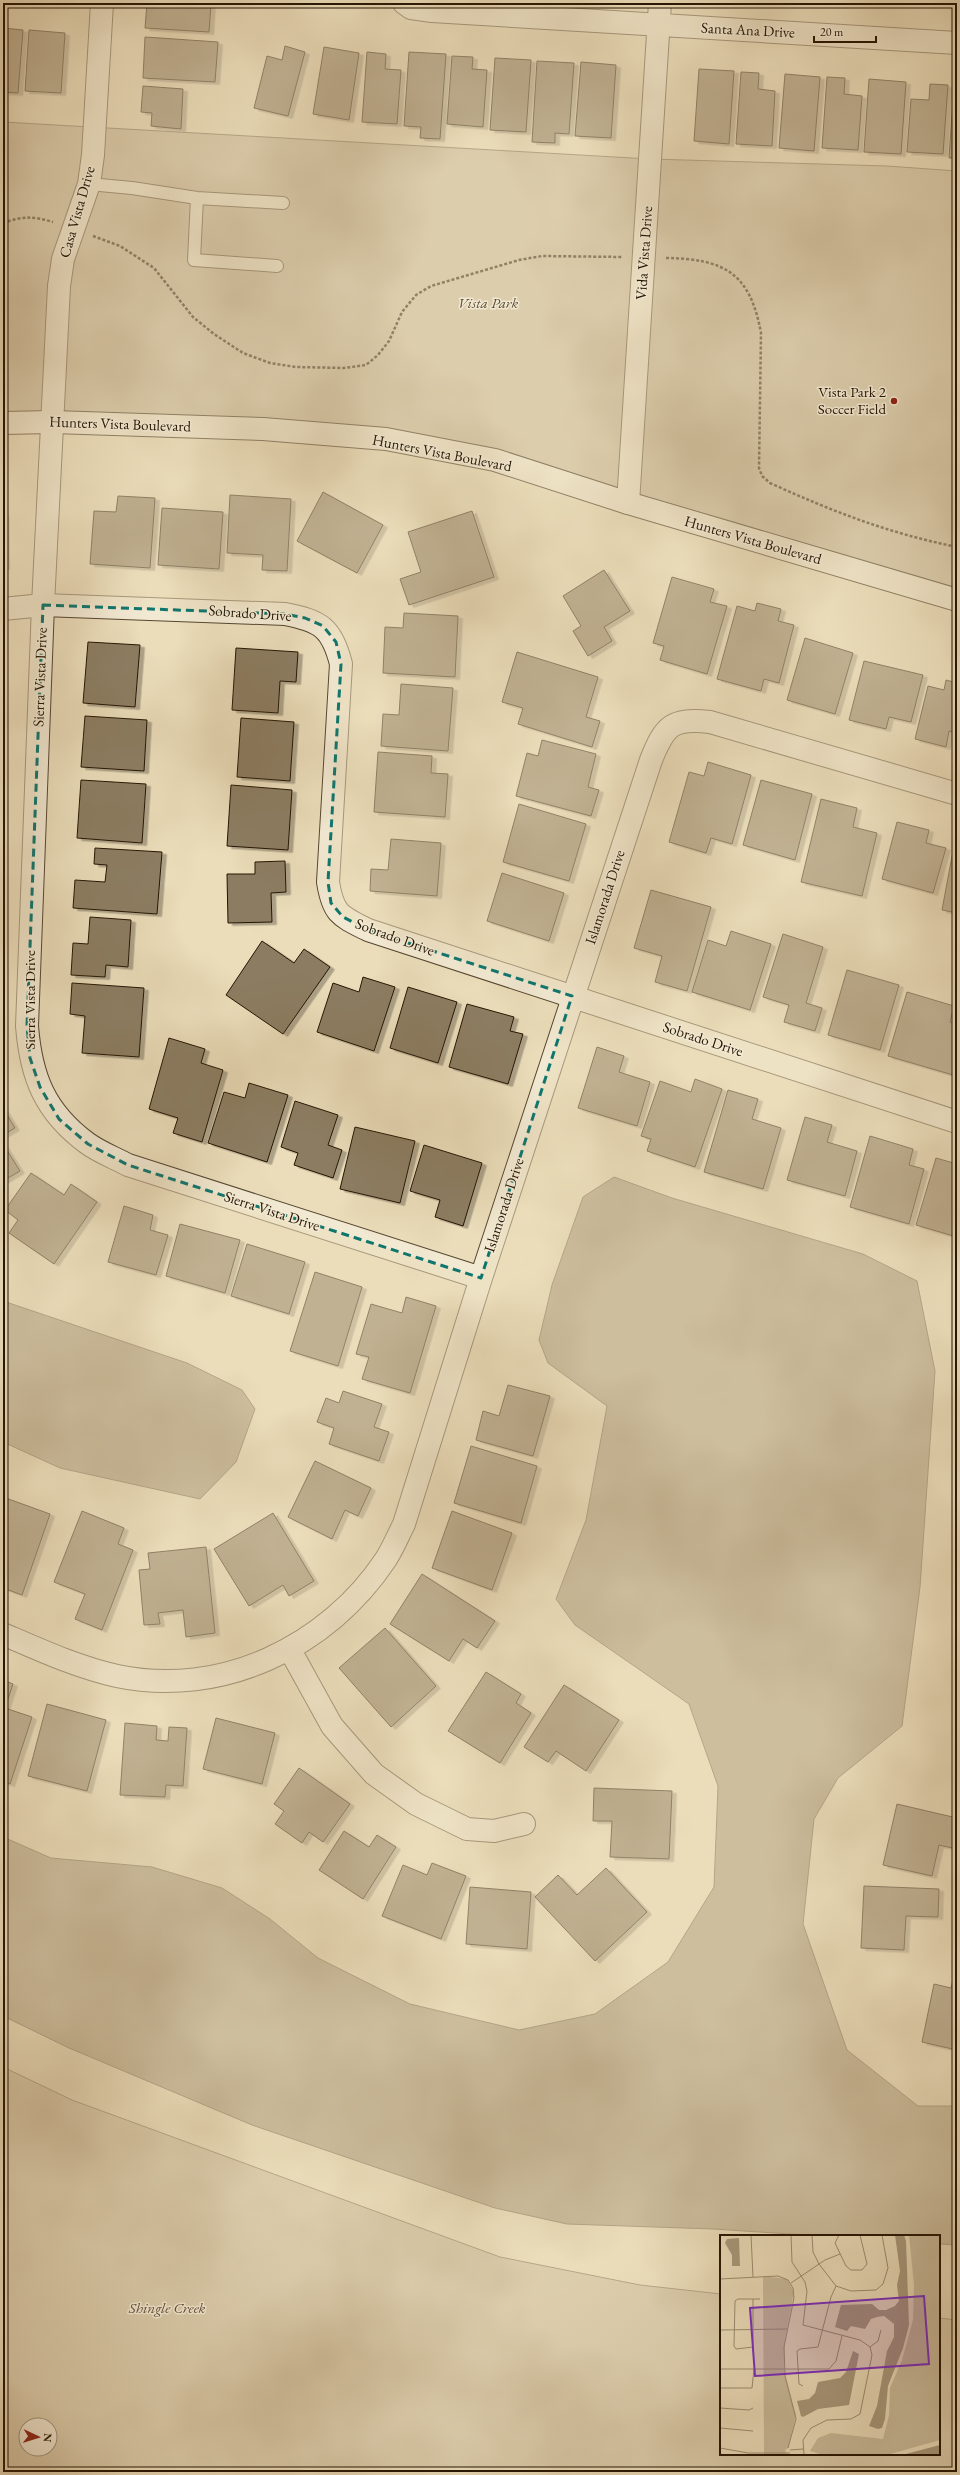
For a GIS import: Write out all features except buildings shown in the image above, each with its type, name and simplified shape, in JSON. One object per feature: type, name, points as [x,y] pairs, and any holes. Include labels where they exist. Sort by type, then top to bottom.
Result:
[{"type":"street","name":"Casa Vista Drive","points":[[53,422],[59,286],[63,259],[88,184],[93,155],[102,3]]},
{"type":"street","name":"Santa Ana Drive","points":[[404,3],[411,8],[432,11],[957,43]]},
{"type":"street","name":"Vida Vista Drive","points":[[628,503],[660,3]]},
{"type":"street","name":"Hunters Vista Boulevard","points":[[3,423],[53,422],[263,429],[386,439],[495,460],[628,503],[957,600]]},
{"type":"street","name":"Sierra Vista Drive","points":[[53,422],[43,605],[27,1026],[30,1058],[40,1087],[60,1119],[88,1144],[128,1164],[481,1278]]},
{"type":"street","name":"Sobrado Drive","points":[[3,608],[43,605],[285,614],[305,618],[322,626],[336,642],[341,664],[328,882],[331,903],[343,917],[368,930],[957,1122]]},
{"type":"street","name":"Islamorada Drive","points":[[3,1634],[64,1660],[117,1676],[173,1682],[224,1676],[290,1650],[333,1620],[356,1597],[386,1559],[404,1524],[481,1278],[572,996],[651,760],[659,738],[669,728],[686,719],[710,722],[957,794]]},
{"type":"street","points":[[290,1650],[332,1726],[374,1774],[416,1804],[467,1829],[494,1831],[524,1824]]},
{"type":"lane","points":[[88,184],[132,188],[197,198],[283,203]]},
{"type":"lane","points":[[197,198],[194,260],[277,266]]},
{"type":"path","points":[[3,223],[21,216],[36,217],[73,228],[120,246],[154,268],[193,317],[243,354],[270,363],[296,367],[344,368],[366,364],[378,355],[389,341],[402,312],[416,295],[431,286],[519,260],[542,256],[644,257],[689,258],[711,262],[733,274],[750,294],[757,313],[761,333],[759,468],[762,476],[770,483],[840,515],[893,532],[957,547]]},
{"type":"highlighted area","points":[[43,605],[285,614],[305,618],[323,626],[336,642],[341,664],[328,882],[331,903],[343,917],[368,930],[572,996],[481,1278],[128,1165],[88,1144],[59,1119],[40,1087],[30,1058],[27,1026]]},
{"type":"green space","name":"Vista Park","points":[[3,122],[650,159],[887,166],[957,171],[957,600],[386,439],[3,423]]},
{"type":"green space","name":"Shingle Creek","points":[[3,2067],[72,2100],[500,2257],[640,2285],[720,2294],[720,2455],[940,2455],[940,2318],[957,2320],[957,2472],[3,2472]]},
{"type":"shaded area","points":[[614,1177],[672,1198],[863,1254],[917,1281],[935,1371],[920,1587],[902,1726],[838,1778],[814,1819],[803,1924],[847,2050],[918,2106],[957,2106],[957,2245],[940,2244],[940,2235],[806,2235],[713,2229],[567,2224],[495,2208],[252,2125],[69,2048],[3,2016],[3,1837],[51,1858],[152,1867],[222,1888],[270,1919],[318,1958],[410,2004],[519,2030],[595,2014],[668,1962],[714,1887],[718,1786],[689,1704],[575,1625],[556,1599],[586,1520],[607,1406],[548,1363],[539,1340],[552,1285],[583,1197]]},
{"type":"shaded area","points":[[3,1301],[187,1363],[242,1390],[255,1409],[236,1462],[200,1499],[60,1468],[3,1442]]},
{"type":"place","name":"Vista Park 2 Soccer Field","points":[[894,401]]}]
